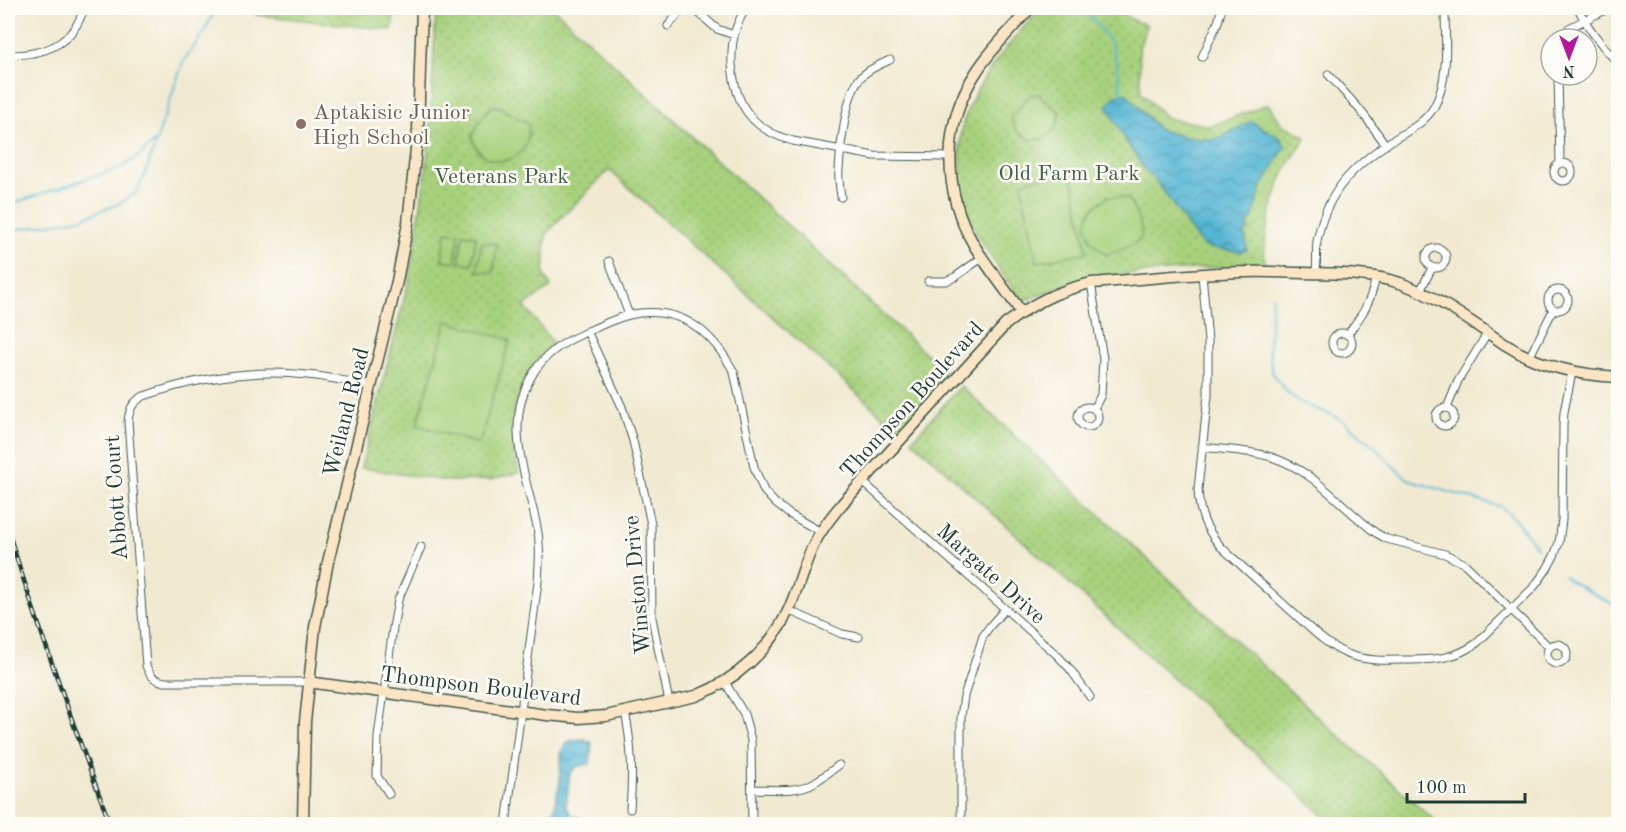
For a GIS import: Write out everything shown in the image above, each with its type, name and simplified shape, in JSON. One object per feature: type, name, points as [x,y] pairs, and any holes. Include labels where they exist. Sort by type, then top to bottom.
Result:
[{"type":"street","points":[[8,55],[39,52],[61,43],[80,20],[84,8]]},
{"type":"street","name":"Weiland Road","points":[[303,825],[305,722],[315,627],[328,562],[397,281],[412,194],[418,130],[422,8]]},
{"type":"street","points":[[668,26],[683,8]]},
{"type":"street","points":[[693,8],[717,29],[734,35]]},
{"type":"street","points":[[747,8],[741,15],[734,35],[731,55],[735,88],[739,99],[751,116],[768,131],[793,141],[874,156],[950,157]]},
{"type":"street","points":[[1022,312],[968,233],[958,211],[951,181],[950,157],[951,138],[956,117],[977,71],[1030,8]]},
{"type":"street","points":[[1202,57],[1222,8]]},
{"type":"street","points":[[1316,273],[1317,243],[1323,217],[1330,201],[1350,173],[1364,160],[1418,124],[1433,109],[1440,96],[1444,70],[1446,8]]},
{"type":"street","points":[[1578,8],[1596,38],[1618,63]]},
{"type":"street","points":[[1571,27],[1610,8]]},
{"type":"street","points":[[841,197],[839,171],[846,111],[856,82],[863,74],[890,60]]},
{"type":"street","points":[[1328,74],[1361,111],[1386,145]]},
{"type":"street","points":[[1558,87],[1560,163]]},
{"type":"street","points":[[928,281],[946,281],[983,257]]},
{"type":"street","points":[[609,261],[629,315]]},
{"type":"street","points":[[1419,291],[1432,267]]},
{"type":"street","name":"Thompson Boulevard","points":[[308,682],[520,711],[590,718],[696,696],[725,682],[762,650],[778,629],[788,610],[812,547],[842,504],[1006,324],[1054,294],[1091,283],[1248,272],[1376,277],[1419,291],[1529,358],[1572,372],[1592,376],[1618,377]]},
{"type":"street","points":[[1202,274],[1209,366],[1208,395],[1198,479],[1201,514],[1210,533],[1221,547],[1319,637],[1346,653],[1381,660],[1436,660],[1454,656],[1468,650],[1476,643],[1541,579],[1559,543],[1562,520],[1564,412],[1572,372]]},
{"type":"street","points":[[1347,335],[1367,306],[1376,277]]},
{"type":"street","points":[[1091,283],[1103,360],[1101,395],[1094,408]]},
{"type":"street","points":[[1529,358],[1553,310]]},
{"type":"street","points":[[506,825],[538,582],[540,546],[520,454],[517,423],[520,404],[527,384],[545,358],[572,338],[629,315],[652,312],[687,320],[712,340],[734,372],[754,466],[764,491],[789,514],[821,532]]},
{"type":"street","name":"Winston Drive","points":[[586,332],[622,407],[633,441],[651,524],[652,618],[669,702]]},
{"type":"street","points":[[1447,408],[1458,381],[1488,333]]},
{"type":"street","name":"Abbott Court","points":[[308,682],[165,682],[150,676],[145,657],[129,412],[132,404],[144,396],[184,384],[227,376],[307,375],[371,386]]},
{"type":"street","points":[[1202,447],[1268,456],[1299,469],[1376,533],[1387,539],[1445,554],[1465,564],[1549,647]]},
{"type":"street","name":"Margate Drive","points":[[863,482],[1070,669],[1090,697]]},
{"type":"street","points":[[389,794],[377,776],[378,736],[398,600],[421,547]]},
{"type":"street","points":[[961,825],[961,717],[964,696],[983,636],[1005,609]]},
{"type":"street","points":[[788,610],[842,634],[859,637]]},
{"type":"street","points":[[725,682],[737,700],[751,740],[752,825]]},
{"type":"street","points":[[625,712],[633,762],[630,808]]},
{"type":"street","points":[[753,789],[804,787],[814,783],[839,765]]},
{"type":"street","points":[[162,823],[227,825]]},
{"type":"green space","points":[[260,8],[395,8],[392,30],[256,15]]},
{"type":"green space","name":"Veterans Park","points":[[436,8],[553,8],[951,377],[900,432],[609,170],[546,235],[544,275],[551,287],[524,306],[554,344],[534,365],[524,381],[515,406],[513,431],[518,473],[490,480],[448,481],[361,468],[408,284],[415,244],[430,130]]},
{"type":"green space","name":"Old Farm Park","points":[[1041,8],[1118,8],[1132,20],[1147,25],[1139,48],[1141,92],[1166,118],[1211,126],[1268,104],[1282,124],[1306,137],[1284,173],[1276,195],[1265,243],[1265,266],[1219,267],[1102,276],[1068,284],[1025,300],[1019,297],[984,246],[967,212],[960,179],[960,140],[970,104],[987,74],[996,60]]},
{"type":"green space","points":[[1039,95],[1060,113],[1056,129],[1045,138],[1032,140],[1017,132],[1011,118],[1029,96]]},
{"type":"green space","points":[[494,106],[503,108],[528,123],[528,138],[523,149],[506,160],[495,160],[485,156],[477,148],[472,136],[484,115]]},
{"type":"green space","points":[[1071,171],[1087,252],[1037,262],[1021,182]]},
{"type":"green space","points":[[1109,196],[1129,199],[1139,221],[1141,233],[1140,238],[1134,244],[1106,255],[1091,241],[1086,224],[1092,209]]},
{"type":"green space","points":[[446,232],[459,234],[455,262],[442,260]]},
{"type":"green space","points":[[463,234],[476,236],[472,264],[459,262]]},
{"type":"green space","points":[[482,242],[497,244],[493,273],[477,271]]},
{"type":"green space","points":[[447,321],[510,340],[479,444],[417,425]]},
{"type":"green space","points":[[961,386],[1319,718],[1439,824],[1333,824],[912,440]]},
{"type":"water","points":[[1122,93],[1127,94],[1159,130],[1190,138],[1213,140],[1251,121],[1282,139],[1285,147],[1262,186],[1252,219],[1247,224],[1249,230],[1245,232],[1247,250],[1240,252],[1205,247],[1197,239],[1155,179],[1147,173],[1107,106],[1115,96]]},
{"type":"water","points":[[584,739],[592,743],[590,764],[576,767],[570,774],[566,806],[572,816],[579,817],[579,824],[553,824],[564,747],[570,741]]},
{"type":"waterway","points":[[8,231],[80,219],[121,203],[136,193],[144,177],[183,62],[204,32],[212,16],[212,8]]},
{"type":"waterway","points":[[1080,8],[1099,26],[1112,47],[1122,93]]},
{"type":"waterway","points":[[8,205],[119,168],[157,141]]},
{"type":"waterway","points":[[1272,296],[1270,333],[1272,370],[1287,392],[1305,404],[1345,422],[1411,481],[1502,507],[1515,519],[1537,548]]},
{"type":"waterway","points":[[1564,576],[1618,607]]},
{"type":"railway","points":[[8,531],[57,678],[110,824]]},
{"type":"place","name":"Aptakisic Junior High School","points":[[301,124]]}]
